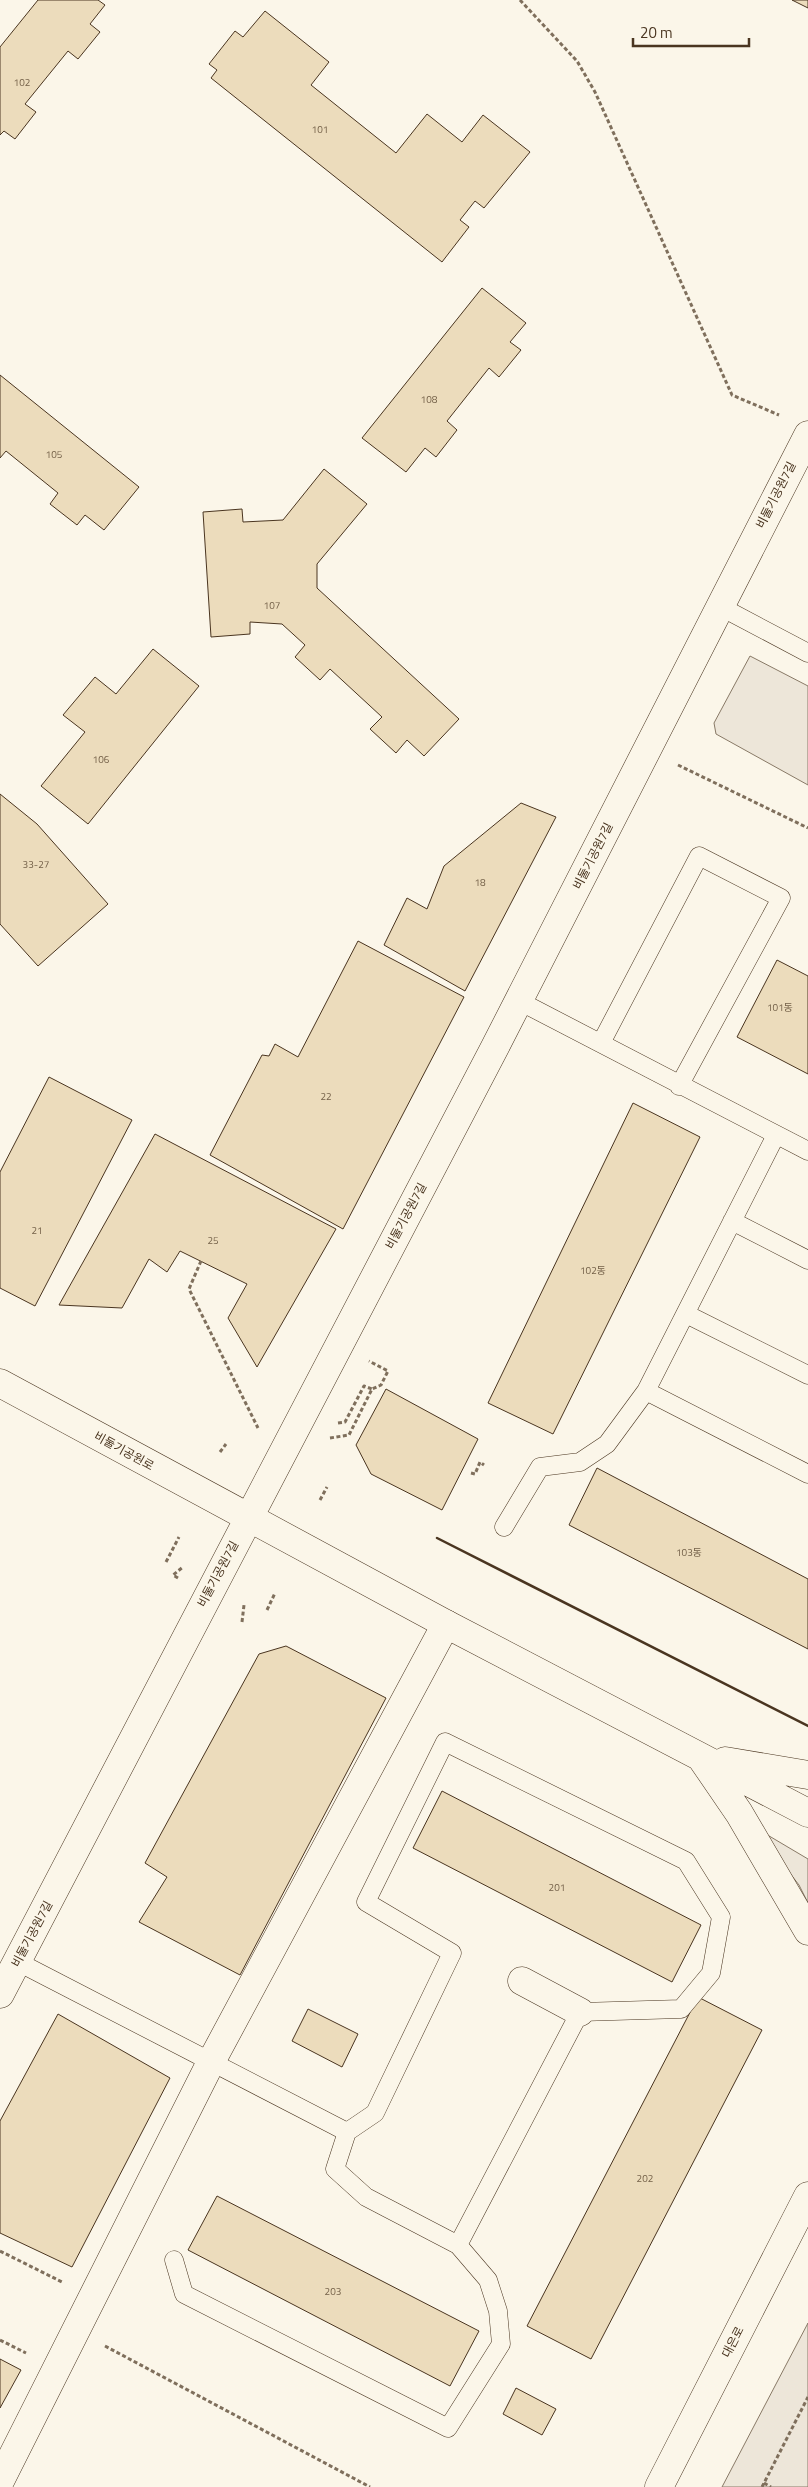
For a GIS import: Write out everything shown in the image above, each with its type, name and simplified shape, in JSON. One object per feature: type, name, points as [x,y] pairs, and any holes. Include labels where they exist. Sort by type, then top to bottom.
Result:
[{"type":"street","name":"비둘기공원7길","points":[[0,1994],[519,1001],[721,608],[768,509],[808,435]]},
{"type":"street","name":"비둘기공원로","points":[[0,1383],[446,1624],[808,1813]]},
{"type":"street","points":[[0,2481],[212,2062],[446,1624]]},
{"type":"street","points":[[702,1758],[808,1775]]},
{"type":"street","points":[[702,1758],[739,1813],[808,1931]]},
{"type":"street","points":[[522,1981],[580,2012]]},
{"type":"street","name":"대은로","points":[[659,2487],[808,2196]]},
{"type":"lane","points":[[721,608],[808,653]]},
{"type":"lane","points":[[601,1043],[700,856],[781,898],[679,1086]]},
{"type":"lane","points":[[519,1001],[679,1086],[808,1151]]},
{"type":"lane","points":[[504,1527],[540,1467],[580,1462],[607,1444],[646,1391],[776,1135]]},
{"type":"lane","points":[[732,1221],[808,1260]]},
{"type":"lane","points":[[686,1314],[808,1376]]},
{"type":"lane","points":[[646,1391],[808,1474]]},
{"type":"lane","points":[[174,2260],[184,2294],[448,2428],[501,2344],[498,2311],[488,2280],[458,2245],[366,2197],[335,2169],[347,2132],[375,2113],[452,1953],[366,1902],[445,1742],[686,1861],[721,1917],[710,1973],[681,2009],[580,2012],[458,2245]]},
{"type":"lane","points":[[18,1962],[347,2132]]},
{"type":"path","points":[[520,0],[576,61],[595,92],[732,395],[779,415]]},
{"type":"path","points":[[670,760],[808,828]]},
{"type":"path","points":[[201,1261],[189,1289],[260,1432]]},
{"type":"path","points":[[321,1440],[349,1435],[372,1390],[381,1385],[388,1371],[362,1357]]},
{"type":"path","points":[[330,1422],[345,1422],[364,1386],[372,1390]]},
{"type":"path","points":[[220,1452],[226,1444]]},
{"type":"path","points":[[471,1472],[475,1474],[480,1462],[484,1465]]},
{"type":"path","points":[[320,1500],[327,1487]]},
{"type":"path","points":[[166,1562],[179,1537]]},
{"type":"path","points":[[267,1610],[275,1593]]},
{"type":"path","points":[[242,1622],[244,1600]]},
{"type":"path","points":[[0,2251],[65,2284]]},
{"type":"path","points":[[104,2346],[370,2487]]},
{"type":"path","points":[[771,2487],[763,2485],[808,2397]]},
{"type":"shaded area","points":[[750,656],[808,686],[808,785],[716,734],[714,723]]},
{"type":"shaded area","points":[[754,1827],[808,1859],[808,1903],[799,1885]]},
{"type":"shaded area","points":[[808,2323],[808,2487],[722,2487]]},
{"type":"building","points":[[38,0],[98,0],[105,5],[90,24],[100,32],[78,59],[68,51],[25,104],[36,112],[15,139],[4,131],[0,135],[0,47]]},
{"type":"building","points":[[792,0],[808,0],[808,8]]},
{"type":"building","points":[[265,11],[329,62],[311,85],[396,153],[427,114],[462,142],[483,115],[530,152],[484,208],[475,201],[460,220],[469,227],[442,262],[211,78],[217,70],[209,64],[235,31],[243,37]]},
{"type":"building","points":[[482,288],[526,323],[510,342],[521,350],[499,377],[489,368],[447,421],[457,430],[436,457],[425,448],[406,472],[362,438]]},
{"type":"building","points":[[0,375],[139,487],[104,530],[85,515],[77,525],[50,504],[58,493],[6,451],[0,458]]},
{"type":"building","points":[[324,469],[367,504],[317,564],[317,588],[459,719],[424,756],[407,740],[396,753],[370,729],[382,717],[330,669],[320,680],[295,657],[305,645],[282,624],[250,622],[250,634],[211,637],[203,512],[242,509],[243,522],[283,520]]},
{"type":"building","points":[[153,649],[199,686],[88,824],[41,786],[85,732],[63,715],[95,677],[116,694]]},
{"type":"building","points":[[0,794],[37,824],[108,904],[38,966],[0,924]]},
{"type":"building","points":[[521,803],[556,817],[465,991],[384,945],[407,898],[427,909],[444,866]]},
{"type":"building","points":[[358,941],[464,997],[343,1229],[210,1155],[262,1055],[269,1056],[275,1044],[298,1057]]},
{"type":"building","points":[[777,960],[808,976],[808,1074],[737,1037]]},
{"type":"building","points":[[49,1077],[132,1120],[35,1306],[0,1288],[0,1172]]},
{"type":"building","points":[[633,1103],[700,1137],[553,1434],[488,1403]]},
{"type":"building","points":[[155,1134],[336,1229],[257,1367],[228,1318],[247,1284],[180,1251],[167,1272],[149,1259],[122,1308],[59,1305]]},
{"type":"building","points":[[386,1389],[478,1439],[442,1510],[371,1474],[356,1445]]},
{"type":"building","points":[[597,1468],[808,1579],[808,1649],[569,1525]]},
{"type":"building","points":[[286,1646],[386,1698],[240,1975],[139,1922],[167,1877],[145,1863],[259,1654]]},
{"type":"building","points":[[442,1791],[701,1925],[672,1982],[413,1848]]},
{"type":"building","points":[[698,1997],[762,2030],[591,2359],[527,2326]]},
{"type":"building","points":[[308,2009],[358,2034],[342,2067],[292,2041]]},
{"type":"building","points":[[58,2014],[170,2078],[72,2267],[0,2233],[0,2121]]},
{"type":"building","points":[[217,2196],[479,2331],[450,2386],[188,2250]]},
{"type":"building","points":[[0,2359],[21,2370],[0,2408]]},
{"type":"building","points":[[516,2388],[556,2409],[542,2435],[503,2414]]},
{"type":"wall","points":[[437,1538],[808,1726]]}]
